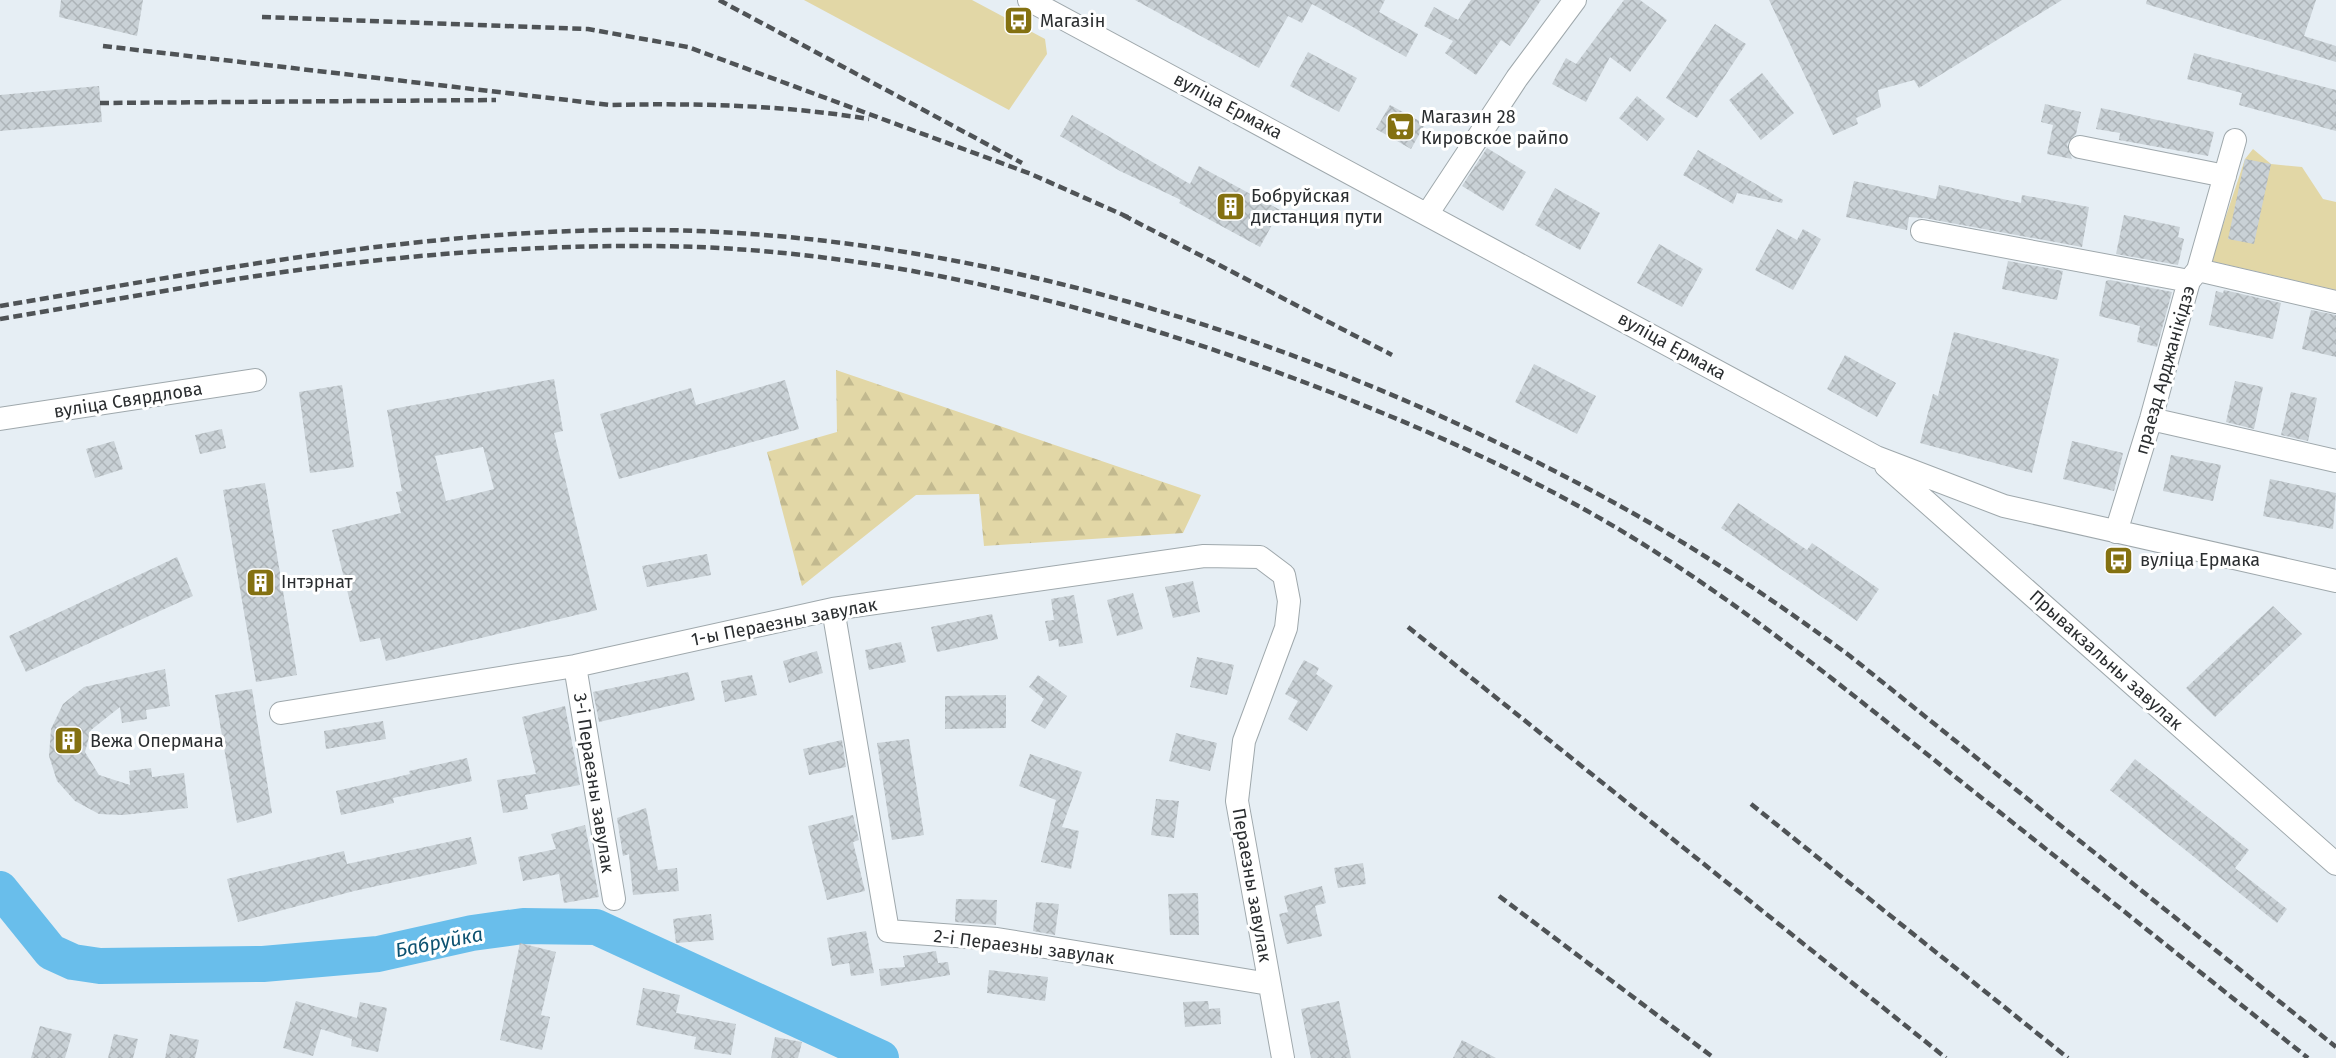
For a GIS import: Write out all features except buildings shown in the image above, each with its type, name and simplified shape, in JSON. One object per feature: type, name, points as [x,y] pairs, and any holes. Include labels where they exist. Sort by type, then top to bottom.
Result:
[{"type":"street","name":"вуліца Ермака","points":[[1029,0],[1428,213],[1876,457],[2004,506],[2336,581]]},
{"type":"street","points":[[1428,213],[1517,78],[1575,0]]},
{"type":"street","name":"праезд Арджанікідзэ","points":[[2116,532],[2235,140]]},
{"type":"street","points":[[2080,147],[2225,176]]},
{"type":"street","points":[[1922,231],[2194,275],[2336,302]]},
{"type":"street","name":"вуліца Свярдлова","points":[[0,419],[255,380]]},
{"type":"street","points":[[2151,419],[2336,461]]},
{"type":"street","name":"Прывакзальны завулак","points":[[1876,457],[2336,864]]},
{"type":"street","name":"1-ы Пераезны завулак","points":[[281,713],[575,666],[833,609],[1204,556],[1260,557],[1284,575]]},
{"type":"street","name":"Пераезны завулак","points":[[1283,1058],[1237,801],[1244,741],[1286,628],[1290,601],[1284,575]]},
{"type":"street","name":"2-і Пераезны завулак","points":[[833,609],[888,931],[997,939],[1269,984]]},
{"type":"street","name":"3-і Пераезны завулак","points":[[575,666],[614,899]]},
{"type":"green space","points":[[804,0],[972,0],[1045,39],[1047,54],[1009,110]]},
{"type":"green space","points":[[2253,149],[2271,164],[2302,167],[2323,199],[2336,202],[2336,290],[2211,261],[2245,159]]},
{"type":"green space","points":[[836,370],[1201,495],[1183,533],[984,546],[979,494],[916,495],[802,586],[767,452],[837,432]]},
{"type":"waterway","name":"Бабруйка","points":[[0,889],[51,952],[73,962],[100,966],[263,964],[378,954],[472,933],[523,926],[596,927],[881,1058]]},
{"type":"railway","points":[[719,0],[1022,163]]},
{"type":"railway","points":[[262,17],[588,29],[688,47],[1031,174],[1130,218]]},
{"type":"railway","points":[[103,46],[610,105],[740,106],[869,119]]},
{"type":"railway","points":[[100,103],[496,100]]},
{"type":"railway","points":[[1123,215],[1392,355]]},
{"type":"railway","points":[[0,306],[304,256],[381,246],[457,238],[611,230],[743,233],[875,247],[1007,271],[1138,305],[1266,346],[1391,395],[1512,450],[1629,511],[1686,544],[1850,656],[2336,1047]]},
{"type":"railway","points":[[0,319],[328,266],[513,249],[652,246],[779,253],[860,262],[941,276],[1099,314],[1177,338],[1330,392],[1483,457],[1594,515],[1673,563],[1838,683],[2308,1058]]},
{"type":"railway","points":[[1408,627],[1946,1058]]},
{"type":"railway","points":[[1751,804],[2068,1058]]},
{"type":"railway","points":[[1499,896],[1714,1058]]},
{"type":"place","name":"Магазін","points":[[1019,21]]},
{"type":"place","name":"Магазин 28 Кировское райпо","points":[[1400,127]]},
{"type":"place","name":"Бобруйская дистанция пути","points":[[1230,206]]},
{"type":"place","name":"вуліца Ермака","points":[[2119,560]]},
{"type":"place","name":"Інтэрнат","points":[[260,582]]},
{"type":"place","name":"Вежа Опермана","points":[[69,741]]}]
